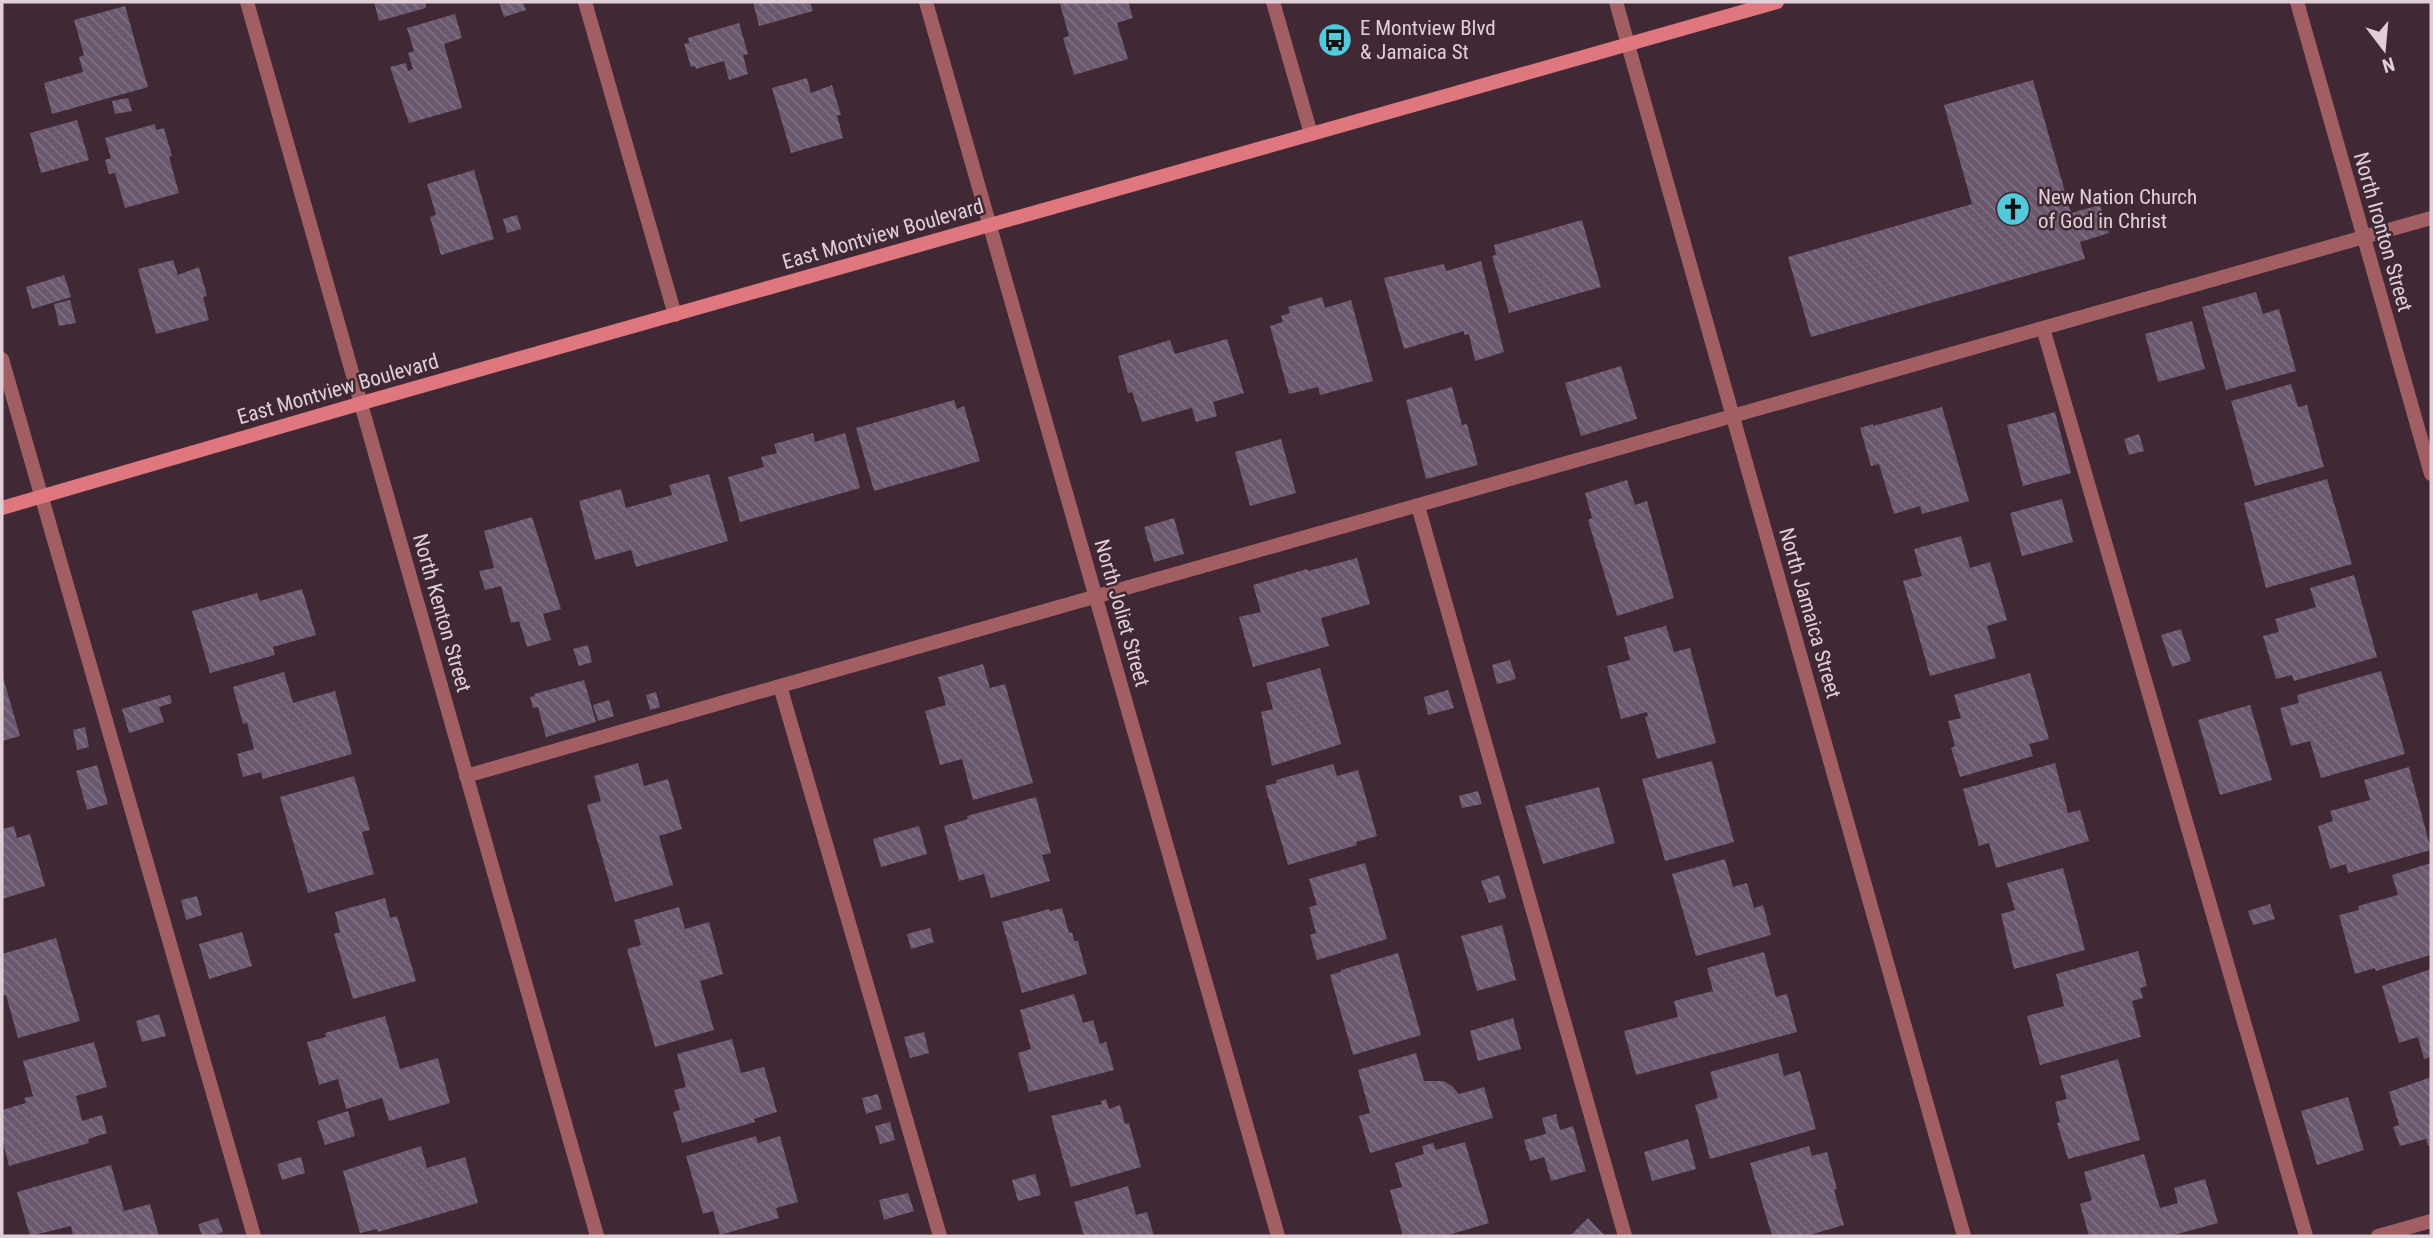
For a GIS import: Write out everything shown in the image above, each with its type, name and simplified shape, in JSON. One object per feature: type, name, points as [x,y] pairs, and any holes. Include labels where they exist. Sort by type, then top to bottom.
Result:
[{"type":"main road","name":"East Montview Boulevard","points":[[2,508],[362,403],[1777,2]]},
{"type":"street","name":"North Kenton Street","points":[[247,2],[597,1236]]},
{"type":"street","points":[[585,2],[675,315]]},
{"type":"street","name":"North Joliet Street","points":[[926,2],[1278,1236]]},
{"type":"street","points":[[1273,2],[1311,134]]},
{"type":"street","name":"North Jamaica Street","points":[[1616,2],[1964,1236]]},
{"type":"street","name":"North Ironton Street","points":[[2297,2],[2431,474]]},
{"type":"street","points":[[466,776],[2431,218]]},
{"type":"street","points":[[2043,328],[2306,1236]]},
{"type":"street","points":[[2,359],[254,1236]]},
{"type":"street","points":[[1418,506],[1625,1236]]},
{"type":"street","points":[[780,686],[940,1236]]},
{"type":"street","points":[[2378,1236],[2431,1221]]},
{"type":"building","points":[[374,2],[425,2],[426,8],[379,21]]},
{"type":"building","points":[[499,2],[523,2],[526,10],[504,17]]},
{"type":"building","points":[[753,2],[810,2],[813,11],[759,26]]},
{"type":"building","points":[[1128,2],[1133,18],[1117,23],[1128,59],[1074,75],[1063,38],[1069,36],[1060,4]]},
{"type":"building","points":[[125,6],[148,87],[52,114],[44,83],[83,72],[79,57],[84,55],[74,20]]},
{"type":"building","points":[[455,14],[462,38],[444,44],[462,108],[409,123],[390,67],[406,63],[408,71],[413,69],[408,53],[414,51],[407,28]]},
{"type":"building","points":[[739,23],[748,54],[743,55],[748,74],[729,80],[724,61],[696,69],[695,66],[691,67],[684,44],[689,43],[688,38]]},
{"type":"building","points":[[807,78],[811,93],[832,85],[841,115],[837,115],[843,138],[791,153],[772,88]]},
{"type":"building","name":"New Nation Church of God in Christ","points":[[2033,80],[2071,213],[2100,205],[2109,233],[2080,242],[2085,259],[1811,337],[1788,257],[1972,204],[1944,105]]},
{"type":"building","points":[[128,98],[132,111],[115,114],[112,101]]},
{"type":"building","points":[[77,120],[89,160],[41,173],[30,133]]},
{"type":"building","points":[[155,124],[156,130],[164,128],[179,193],[125,208],[115,173],[109,174],[105,160],[111,158],[105,138]]},
{"type":"building","points":[[474,170],[494,239],[441,255],[430,217],[436,215],[427,184]]},
{"type":"building","points":[[517,215],[521,229],[507,233],[503,219]]},
{"type":"building","points":[[1582,220],[1601,287],[1509,313],[1492,256],[1496,255],[1494,245]]},
{"type":"building","points":[[173,260],[178,275],[199,267],[207,296],[203,297],[209,320],[156,334],[138,269]]},
{"type":"building","points":[[1481,261],[1504,352],[1475,361],[1469,334],[1464,335],[1464,331],[1404,349],[1384,278],[1444,264],[1446,271]]},
{"type":"building","points":[[64,275],[71,297],[32,309],[26,287]]},
{"type":"building","points":[[2256,292],[2263,314],[2279,309],[2296,371],[2226,390],[2202,307]]},
{"type":"building","points":[[1322,297],[1325,308],[1351,300],[1373,381],[1320,395],[1318,387],[1289,394],[1270,326],[1283,322],[1281,316],[1290,313],[1288,307]]},
{"type":"building","points":[[70,300],[76,323],[59,326],[54,304]]},
{"type":"building","points":[[2192,321],[2205,369],[2158,382],[2145,334]]},
{"type":"building","points":[[1227,339],[1244,393],[1213,402],[1217,416],[1196,422],[1192,408],[1142,422],[1132,392],[1128,393],[1118,356],[1170,340],[1175,354]]},
{"type":"building","points":[[1621,366],[1637,419],[1581,436],[1565,383]]},
{"type":"building","points":[[2291,384],[2298,407],[2307,405],[2324,467],[2255,486],[2231,401]]},
{"type":"building","points":[[1452,387],[1462,425],[1467,424],[1478,465],[1426,479],[1406,400]]},
{"type":"building","points":[[954,400],[957,409],[964,406],[980,461],[874,491],[856,428]]},
{"type":"building","points":[[1942,407],[1969,501],[1922,514],[1920,506],[1894,514],[1879,464],[1871,466],[1860,428]]},
{"type":"building","points":[[2055,412],[2071,473],[2023,486],[2007,425]]},
{"type":"building","points":[[813,433],[815,442],[845,433],[860,488],[740,522],[728,477],[764,467],[761,457],[777,453],[774,444]]},
{"type":"building","points":[[2139,434],[2144,451],[2129,455],[2124,439]]},
{"type":"building","points":[[1281,439],[1296,493],[1250,506],[1235,452]]},
{"type":"building","points":[[709,474],[728,541],[636,567],[631,550],[595,560],[579,501],[621,489],[626,508],[672,495],[669,485]]},
{"type":"building","points":[[2327,479],[2352,564],[2266,588],[2244,503]]},
{"type":"building","points":[[1627,480],[1635,505],[1647,501],[1674,598],[1617,616],[1588,520],[1592,518],[1585,493]]},
{"type":"building","points":[[2062,499],[2073,542],[2022,556],[2010,513]]},
{"type":"building","points":[[532,517],[561,609],[543,614],[551,640],[527,647],[519,621],[511,623],[501,586],[485,590],[479,571],[494,568],[484,531]]},
{"type":"building","points":[[1174,518],[1184,554],[1154,562],[1144,527]]},
{"type":"building","points":[[1961,536],[1970,568],[1990,562],[2007,620],[1987,626],[1996,658],[1930,676],[1903,581],[1922,576],[1914,549]]},
{"type":"building","points":[[1357,558],[1370,604],[1321,618],[1329,646],[1253,667],[1239,617],[1261,612],[1253,585]]},
{"type":"building","points":[[2354,575],[2377,657],[2294,681],[2292,675],[2276,679],[2263,636],[2279,632],[2275,619],[2316,607],[2310,588]]},
{"type":"building","points":[[302,589],[316,635],[273,647],[275,655],[210,673],[192,611],[257,593],[260,601]]},
{"type":"building","points":[[1666,626],[1674,652],[1690,648],[1716,743],[1657,759],[1645,717],[1648,716],[1647,712],[1621,719],[1607,666],[1630,660],[1624,637]]},
{"type":"building","points":[[2181,629],[2191,661],[2172,667],[2161,635]]},
{"type":"building","points":[[588,645],[592,662],[579,666],[573,649]]},
{"type":"building","points":[[1510,660],[1516,679],[1497,684],[1492,665]]},
{"type":"building","points":[[983,664],[990,688],[1005,684],[1033,783],[973,800],[962,759],[940,765],[925,711],[946,705],[938,677]]},
{"type":"building","points":[[1320,668],[1341,744],[1272,766],[1261,712],[1273,709],[1266,683]]},
{"type":"building","points":[[2381,671],[2405,754],[2321,778],[2310,741],[2291,746],[2280,708],[2299,703],[2297,695]]},
{"type":"building","points":[[284,672],[293,703],[335,691],[352,754],[263,779],[261,772],[243,777],[237,754],[254,749],[247,723],[243,724],[233,687]]},
{"type":"building","points":[[2030,673],[2049,739],[2029,744],[2033,756],[1960,777],[1951,748],[1955,746],[1948,721],[1961,718],[1954,695]]},
{"type":"building","points":[[2,674],[20,736],[2,741]]},
{"type":"building","points":[[584,680],[596,722],[546,737],[538,707],[533,708],[530,697]]},
{"type":"building","points":[[1448,690],[1454,708],[1428,715],[1424,697]]},
{"type":"building","points":[[656,692],[660,707],[650,710],[646,695]]},
{"type":"building","points":[[170,695],[172,703],[159,707],[164,722],[129,733],[122,709]]},
{"type":"building","points":[[609,700],[614,716],[598,721],[593,705]]},
{"type":"building","points":[[2250,705],[2272,780],[2220,795],[2198,720]]},
{"type":"building","points":[[85,727],[89,747],[77,750],[73,730]]},
{"type":"building","points":[[1712,761],[1734,842],[1665,861],[1642,779]]},
{"type":"building","points":[[638,763],[644,786],[668,779],[682,829],[659,836],[673,885],[615,902],[587,805],[601,801],[594,776]]},
{"type":"building","points":[[2055,763],[2068,813],[2080,810],[2089,841],[1996,868],[1989,843],[1979,846],[1963,789]]},
{"type":"building","points":[[1333,764],[1337,776],[1358,770],[1377,836],[1356,842],[1357,845],[1288,865],[1265,786],[1277,783],[1276,780]]},
{"type":"building","points":[[97,765],[108,804],[87,810],[76,771]]},
{"type":"building","points":[[2409,767],[2431,850],[2348,873],[2346,864],[2330,869],[2318,826],[2333,821],[2330,811],[2370,800],[2364,780]]},
{"type":"building","points":[[354,776],[370,830],[362,832],[374,874],[308,893],[280,797]]},
{"type":"building","points":[[1599,787],[1615,843],[1543,864],[1525,806]]},
{"type":"building","points":[[1478,791],[1482,804],[1462,808],[1459,796]]},
{"type":"building","points":[[1036,797],[1051,853],[1042,855],[1050,881],[991,898],[984,874],[959,881],[944,826],[968,819],[967,816]]},
{"type":"building","points":[[14,826],[17,838],[30,834],[45,886],[2,899],[2,829]]},
{"type":"building","points":[[919,826],[927,854],[881,867],[873,839]]},
{"type":"building","points":[[1725,859],[1733,887],[1747,883],[1754,908],[1763,905],[1771,935],[1696,956],[1672,874]]},
{"type":"building","points":[[1365,863],[1387,939],[1317,960],[1310,935],[1316,933],[1309,907],[1317,905],[1309,879]]},
{"type":"building","points":[[2431,863],[2431,955],[2376,971],[2375,968],[2355,974],[2339,915],[2359,910],[2358,906],[2398,895],[2392,875]]},
{"type":"building","points":[[2063,868],[2085,950],[2014,969],[2001,914],[2015,910],[2007,883]]},
{"type":"building","points":[[1499,875],[1506,898],[1489,903],[1481,881]]},
{"type":"building","points":[[197,896],[202,915],[186,920],[181,900]]},
{"type":"building","points":[[385,898],[390,918],[397,916],[416,981],[353,999],[334,934],[340,932],[335,912]]},
{"type":"building","points":[[2270,904],[2275,919],[2253,925],[2248,911]]},
{"type":"building","points":[[679,907],[685,929],[709,922],[723,974],[700,981],[714,1030],[655,1047],[627,949],[641,945],[634,920]]},
{"type":"building","points":[[1062,908],[1069,933],[1072,932],[1074,941],[1078,941],[1087,974],[1022,993],[1002,922]]},
{"type":"building","points":[[1502,925],[1516,980],[1477,991],[1461,936]]},
{"type":"building","points":[[930,928],[934,942],[911,949],[907,934]]},
{"type":"building","points":[[242,932],[252,966],[209,979],[199,944]]},
{"type":"building","points":[[56,938],[80,1021],[18,1038],[6,995],[2,996],[2,954]]},
{"type":"building","points":[[2138,951],[2147,986],[2140,988],[2143,998],[2132,1001],[2141,1037],[2040,1065],[2027,1016],[2064,1006],[2056,974]]},
{"type":"building","points":[[1764,952],[1776,997],[1787,994],[1797,1032],[1636,1075],[1624,1031],[1678,1017],[1674,1001],[1713,991],[1707,968]]},
{"type":"building","points":[[1398,953],[1421,1035],[1353,1055],[1330,975]]},
{"type":"building","points":[[2431,969],[2431,1057],[2424,1059],[2418,1037],[2399,1043],[2382,986]]},
{"type":"building","points":[[1074,994],[1083,1023],[1093,1020],[1100,1044],[1106,1042],[1114,1070],[1029,1092],[1018,1053],[1031,1049],[1020,1010]]},
{"type":"building","points":[[159,1014],[166,1036],[142,1042],[136,1021]]},
{"type":"building","points":[[385,1016],[400,1069],[438,1058],[450,1103],[389,1121],[382,1098],[346,1109],[338,1079],[319,1085],[307,1042],[326,1037],[325,1033]]},
{"type":"building","points":[[1513,1018],[1521,1049],[1478,1061],[1470,1031]]},
{"type":"building","points":[[924,1032],[929,1053],[910,1058],[904,1037]]},
{"type":"building","points":[[732,1039],[741,1073],[764,1067],[777,1112],[754,1119],[755,1122],[682,1143],[673,1112],[680,1110],[674,1090],[686,1087],[677,1054]]},
{"type":"building","points":[[94,1042],[107,1087],[76,1096],[82,1121],[102,1115],[107,1133],[88,1139],[89,1143],[9,1166],[2,1138],[2,1110],[26,1103],[24,1098],[33,1096],[23,1061]]},
{"type":"building","points":[[1416,1053],[1424,1081],[1443,1081],[1459,1094],[1484,1087],[1493,1118],[1370,1153],[1359,1116],[1370,1113],[1358,1070]]},
{"type":"building","points":[[1778,1053],[1784,1076],[1800,1071],[1816,1129],[1710,1159],[1695,1105],[1718,1098],[1710,1072]]},
{"type":"building","points":[[2118,1059],[2140,1140],[2068,1159],[2057,1123],[2060,1122],[2055,1102],[2067,1099],[2060,1076]]},
{"type":"building","points":[[2431,1077],[2431,1145],[2428,1146],[2426,1139],[2400,1146],[2393,1127],[2399,1125],[2389,1092]]},
{"type":"building","points":[[878,1094],[882,1109],[866,1114],[862,1098]]},
{"type":"building","points":[[2348,1097],[2364,1150],[2317,1165],[2301,1111]]},
{"type":"building","points":[[1106,1099],[1109,1109],[1120,1105],[1125,1124],[1129,1123],[1141,1167],[1071,1187],[1051,1116],[1102,1104],[1101,1101]]},
{"type":"building","points":[[348,1111],[355,1136],[325,1145],[317,1121]]},
{"type":"building","points":[[1556,1114],[1560,1130],[1573,1126],[1586,1171],[1551,1181],[1544,1157],[1530,1161],[1524,1140],[1546,1134],[1542,1118]]},
{"type":"building","points":[[890,1122],[895,1140],[880,1144],[875,1126]]},
{"type":"building","points":[[756,1136],[758,1143],[780,1136],[798,1202],[776,1208],[779,1218],[720,1235],[713,1211],[703,1214],[686,1156]]},
{"type":"building","points":[[1688,1139],[1696,1169],[1652,1181],[1644,1152]]},
{"type":"building","points":[[1465,1142],[1489,1223],[1445,1236],[1403,1236],[1390,1190],[1402,1187],[1395,1163],[1424,1154],[1422,1146],[1433,1143],[1436,1150]]},
{"type":"building","points":[[421,1146],[427,1168],[465,1157],[478,1203],[378,1232],[377,1229],[360,1233],[343,1171]]},
{"type":"building","points":[[1809,1146],[1812,1156],[1827,1152],[1844,1225],[1806,1236],[1772,1236],[1750,1163]]},
{"type":"building","points":[[2144,1154],[2160,1208],[2178,1203],[2174,1188],[2205,1179],[2218,1223],[2170,1236],[2089,1236],[2080,1204],[2092,1200],[2084,1172]]},
{"type":"building","points":[[301,1157],[305,1173],[282,1180],[277,1164]]},
{"type":"building","points":[[111,1165],[124,1211],[150,1204],[159,1236],[73,1236],[71,1226],[30,1236],[17,1192]]},
{"type":"building","points":[[1035,1174],[1041,1195],[1018,1201],[1012,1180]]},
{"type":"building","points":[[1128,1186],[1136,1215],[1147,1212],[1154,1236],[1084,1236],[1074,1202]]},
{"type":"building","points":[[908,1193],[914,1211],[884,1220],[879,1200]]},
{"type":"building","points":[[218,1218],[223,1232],[202,1236],[198,1224]]},
{"type":"building","points":[[1588,1218],[1605,1236],[1570,1236]]},
{"type":"place","name":"E Montview Blvd & Jamaica St","points":[[1335,40]]},
{"type":"place","name":"New Nation Church of God in Christ","points":[[2013,209]]}]
